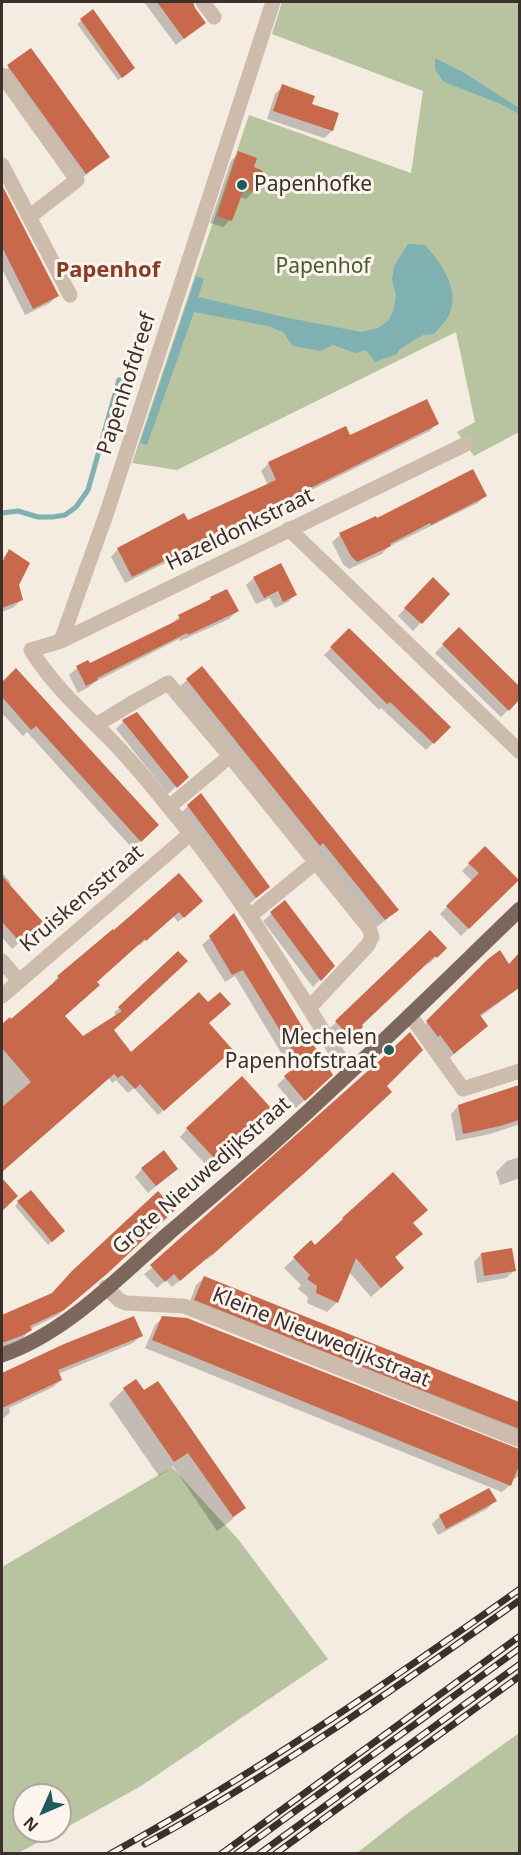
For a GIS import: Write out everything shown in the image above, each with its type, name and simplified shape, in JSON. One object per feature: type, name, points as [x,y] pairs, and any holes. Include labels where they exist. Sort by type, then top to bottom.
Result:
[{"type":"main road","name":"Grote Nieuwedijkstraat","points":[[2,1355],[20,1349],[66,1321],[269,1147],[519,909]]},
{"type":"street","points":[[203,2],[214,17]]},
{"type":"street","name":"Papenhofdreef","points":[[61,641],[107,512],[273,2]]},
{"type":"street","points":[[2,75],[77,180],[29,217]]},
{"type":"street","points":[[2,165],[70,296]]},
{"type":"street","name":"Hazeldonkstraat","points":[[96,725],[44,671],[31,650],[61,641],[466,444]]},
{"type":"street","points":[[290,529],[519,752]]},
{"type":"street","points":[[309,1008],[368,945],[372,937],[369,928],[168,683],[96,725],[169,807],[250,916],[349,1073]]},
{"type":"street","points":[[169,807],[230,756]]},
{"type":"street","name":"Kruiskensstraat","points":[[2,996],[190,834]]},
{"type":"street","points":[[250,916],[316,862]]},
{"type":"street","points":[[2,961],[18,980]]},
{"type":"street","points":[[410,1015],[463,1089],[519,1071]]},
{"type":"street","name":"Kleine Nieuwedijkstraat","points":[[106,1287],[119,1300],[126,1303],[184,1306],[519,1440]]},
{"type":"green space","name":"Papenhof","points":[[282,2],[519,2],[519,432],[474,456],[457,432],[475,422],[456,332],[177,470],[132,463],[249,115],[411,173],[423,91],[272,34]]},
{"type":"green space","points":[[172,1467],[238,1539],[328,1659],[141,1786],[72,1824],[72,1783],[12,1783],[12,1843],[37,1843],[18,1853],[2,1853],[2,1567]]},
{"type":"green space","points":[[519,1733],[519,1853],[357,1853],[408,1813]]},
{"type":"water","points":[[435,58],[463,72],[519,108],[519,114],[501,104],[444,82],[435,70]]},
{"type":"water","points":[[408,244],[425,245],[444,270],[452,289],[453,299],[447,319],[434,334],[423,335],[400,349],[397,354],[375,362],[366,350],[355,353],[333,345],[320,351],[293,346],[283,332],[268,326],[194,312],[147,445],[140,443],[196,276],[204,279],[198,297],[361,332],[378,328],[389,320],[396,295],[392,280],[394,266]]},
{"type":"building","points":[[157,2],[193,2],[206,23],[184,39]]},
{"type":"building","points":[[93,9],[135,68],[122,78],[80,19]]},
{"type":"building","points":[[31,48],[110,157],[86,174],[7,65]]},
{"type":"building","points":[[282,84],[315,96],[312,104],[339,113],[333,131],[273,111]]},
{"type":"building","name":"Papenhofke","points":[[238,151],[257,158],[254,167],[263,171],[255,192],[244,189],[232,221],[217,216]]},
{"type":"building","points":[[2,185],[59,296],[33,309],[2,247]]},
{"type":"building","points":[[427,399],[439,424],[132,577],[117,548],[184,513],[188,520],[276,480],[268,462],[346,426],[350,435]]},
{"type":"building","points":[[473,469],[487,496],[357,562],[351,556],[339,533],[376,516],[377,518]]},
{"type":"building","points":[[9,549],[30,563],[19,585],[23,600],[2,608],[2,563]]},
{"type":"building","points":[[281,563],[297,595],[283,602],[278,591],[264,598],[253,577]]},
{"type":"building","points":[[433,577],[450,594],[422,624],[404,608]]},
{"type":"building","points":[[227,589],[239,611],[188,635],[187,633],[97,678],[98,680],[86,686],[76,666],[88,660],[90,663],[180,619],[178,615]]},
{"type":"building","points":[[459,627],[519,686],[519,700],[509,711],[442,644]]},
{"type":"building","points":[[349,628],[451,727],[434,744],[390,702],[387,704],[330,647]]},
{"type":"building","points":[[202,666],[399,910],[385,920],[323,843],[320,846],[186,679]]},
{"type":"building","points":[[16,668],[159,825],[141,842],[36,726],[31,730],[2,697],[2,682]]},
{"type":"building","points":[[137,712],[189,777],[177,788],[122,720]]},
{"type":"building","points":[[201,793],[270,887],[256,898],[187,805]]},
{"type":"building","points":[[485,846],[519,880],[469,929],[446,906],[479,873],[468,863]]},
{"type":"building","points":[[179,873],[203,901],[184,918],[179,912],[146,941],[145,939],[97,982],[100,985],[65,1016],[83,1036],[122,1011],[118,1007],[178,951],[188,961],[114,1030],[131,1052],[199,992],[208,1002],[220,992],[231,1004],[209,1023],[233,1050],[164,1111],[140,1084],[135,1089],[122,1075],[118,1078],[114,1074],[2,1172],[2,1107],[31,1082],[2,1048],[2,1024],[10,1017],[11,1019],[59,978],[57,976]]},
{"type":"building","points":[[2,876],[43,922],[21,943],[2,922]]},
{"type":"building","points":[[285,900],[335,966],[321,981],[270,912]]},
{"type":"building","points":[[234,913],[333,1075],[305,1101],[284,1076],[300,1063],[243,970],[232,975],[209,936]]},
{"type":"building","points":[[430,930],[447,948],[437,958],[435,956],[351,1038],[335,1021]]},
{"type":"building","points":[[500,950],[509,964],[519,953],[519,988],[480,1015],[488,1026],[454,1054],[426,1021],[488,959]]},
{"type":"building","points":[[410,1032],[423,1050],[387,1086],[392,1092],[211,1256],[212,1254],[180,1281],[174,1274],[165,1282],[150,1265]]},
{"type":"building","points":[[242,1076],[271,1108],[216,1160],[186,1128]]},
{"type":"building","points":[[519,1085],[519,1120],[463,1134],[458,1105]]},
{"type":"building","points":[[164,1150],[178,1169],[156,1186],[141,1168]]},
{"type":"building","points":[[393,1172],[428,1210],[413,1223],[423,1234],[395,1257],[404,1268],[381,1288],[356,1258],[338,1303],[316,1293],[317,1286],[307,1279],[310,1275],[293,1257],[311,1240],[315,1245]]},
{"type":"building","points":[[2,1178],[18,1196],[2,1211]]},
{"type":"building","points":[[31,1190],[65,1231],[52,1242],[17,1201]]},
{"type":"building","points":[[158,1191],[175,1210],[108,1273],[64,1310],[30,1326],[32,1330],[21,1336],[2,1343],[2,1315],[52,1293],[72,1271]]},
{"type":"building","points":[[512,1248],[516,1271],[484,1276],[481,1253]]},
{"type":"building","points":[[204,1276],[519,1402],[519,1429],[194,1300]]},
{"type":"building","points":[[134,1316],[143,1336],[58,1370],[62,1380],[2,1408],[2,1373],[64,1344]]},
{"type":"building","points":[[162,1316],[187,1318],[519,1449],[519,1465],[511,1486],[152,1340]]},
{"type":"building","points":[[136,1379],[144,1390],[158,1381],[246,1508],[233,1517],[188,1453],[174,1462],[123,1388]]},
{"type":"building","points":[[489,1488],[497,1501],[446,1529],[439,1515]]},
{"type":"waterway","points":[[2,513],[18,511],[38,517],[53,517],[65,515],[76,507],[88,490],[119,380]]},
{"type":"railway","points":[[110,1854],[268,1760],[520,1589]]},
{"type":"railway","points":[[145,1844],[194,1817],[289,1758],[520,1600]]},
{"type":"railway","points":[[221,1854],[520,1636]]},
{"type":"railway","points":[[236,1854],[520,1648]]},
{"type":"railway","points":[[259,1854],[520,1664]]},
{"type":"railway","points":[[275,1854],[520,1676]]},
{"type":"place","name":"Papenhofke","points":[[242,185]]},
{"type":"place","name":"Mechelen Papenhofstraat","points":[[389,1050]]},
{"type":"district","name":"Papenhof","points":[[108,271]]}]
